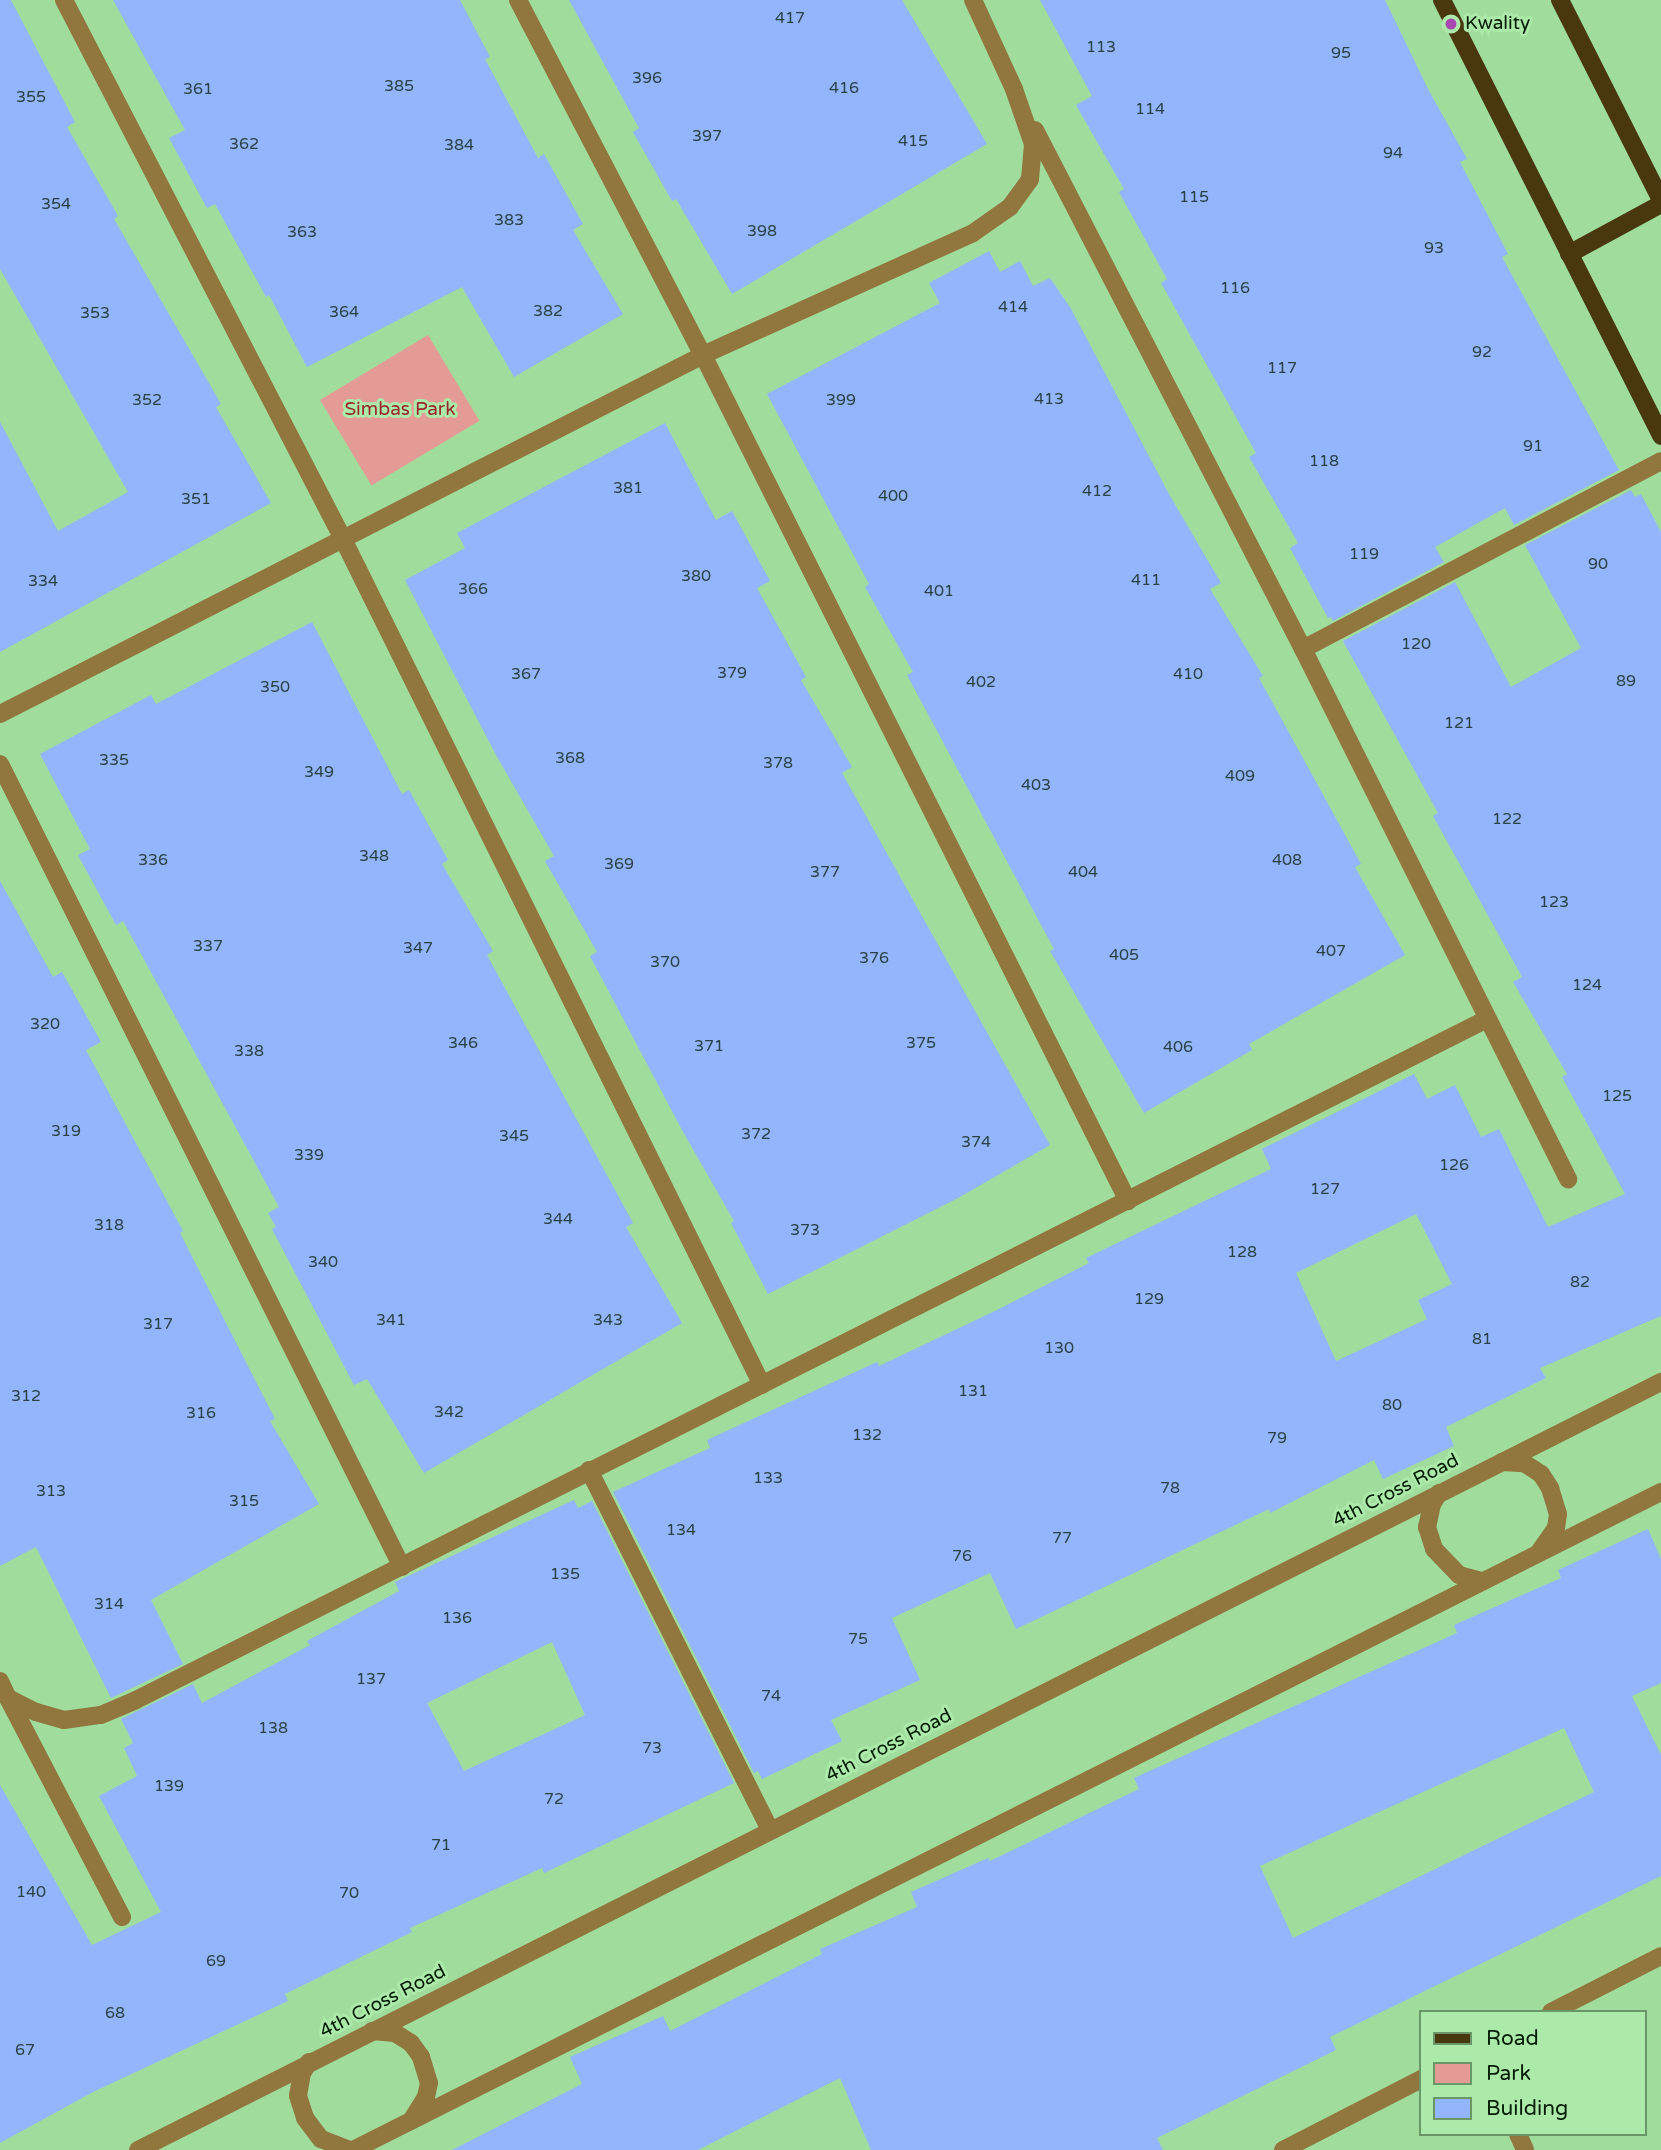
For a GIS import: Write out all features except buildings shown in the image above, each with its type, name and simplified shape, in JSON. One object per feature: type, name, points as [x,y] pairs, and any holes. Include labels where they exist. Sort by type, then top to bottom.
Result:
[{"type":"main road","points":[[1442,0],[1661,436]]},
{"type":"main road","points":[[1560,0],[1661,202],[1569,254]]},
{"type":"street","points":[[64,0],[343,539],[762,1385]]},
{"type":"street","points":[[518,0],[702,355],[1128,1201]]},
{"type":"street","points":[[973,0],[1014,89],[1303,649],[1568,1179]]},
{"type":"street","points":[[0,714],[702,355],[973,233],[1010,207],[1030,179],[1033,144],[1014,89]]},
{"type":"street","points":[[1303,649],[1661,461]]},
{"type":"street","points":[[0,764],[402,1567]]},
{"type":"street","points":[[8,1698],[36,1712],[64,1720],[101,1715],[402,1567],[589,1470],[1487,1019]]},
{"type":"street","name":"4th Cross Road","points":[[138,2150],[1661,1381]]},
{"type":"street","points":[[1502,1462],[1524,1463],[1541,1474],[1550,1488],[1558,1514],[1557,1521],[1539,1553]]},
{"type":"street","points":[[589,1470],[769,1830]]},
{"type":"street","points":[[309,2062],[302,2073],[298,2096],[305,2118],[321,2139],[351,2150],[1661,1492]]},
{"type":"street","points":[[1439,1493],[1432,1504],[1428,1520],[1433,1549],[1450,1569],[1482,1581]]},
{"type":"street","points":[[0,1681],[122,1917]]},
{"type":"street","points":[[1555,2010],[1661,1956]]},
{"type":"street","points":[[372,2031],[395,2033],[411,2043],[421,2057],[429,2083],[426,2096],[410,2122]]},
{"type":"street","points":[[1283,2150],[1420,2080]]},
{"type":"green space","name":"Simbas Park","points":[[428,335],[480,421],[372,486],[320,400]]},
{"type":"place","name":"Kwality","points":[[1451,24]]}]
